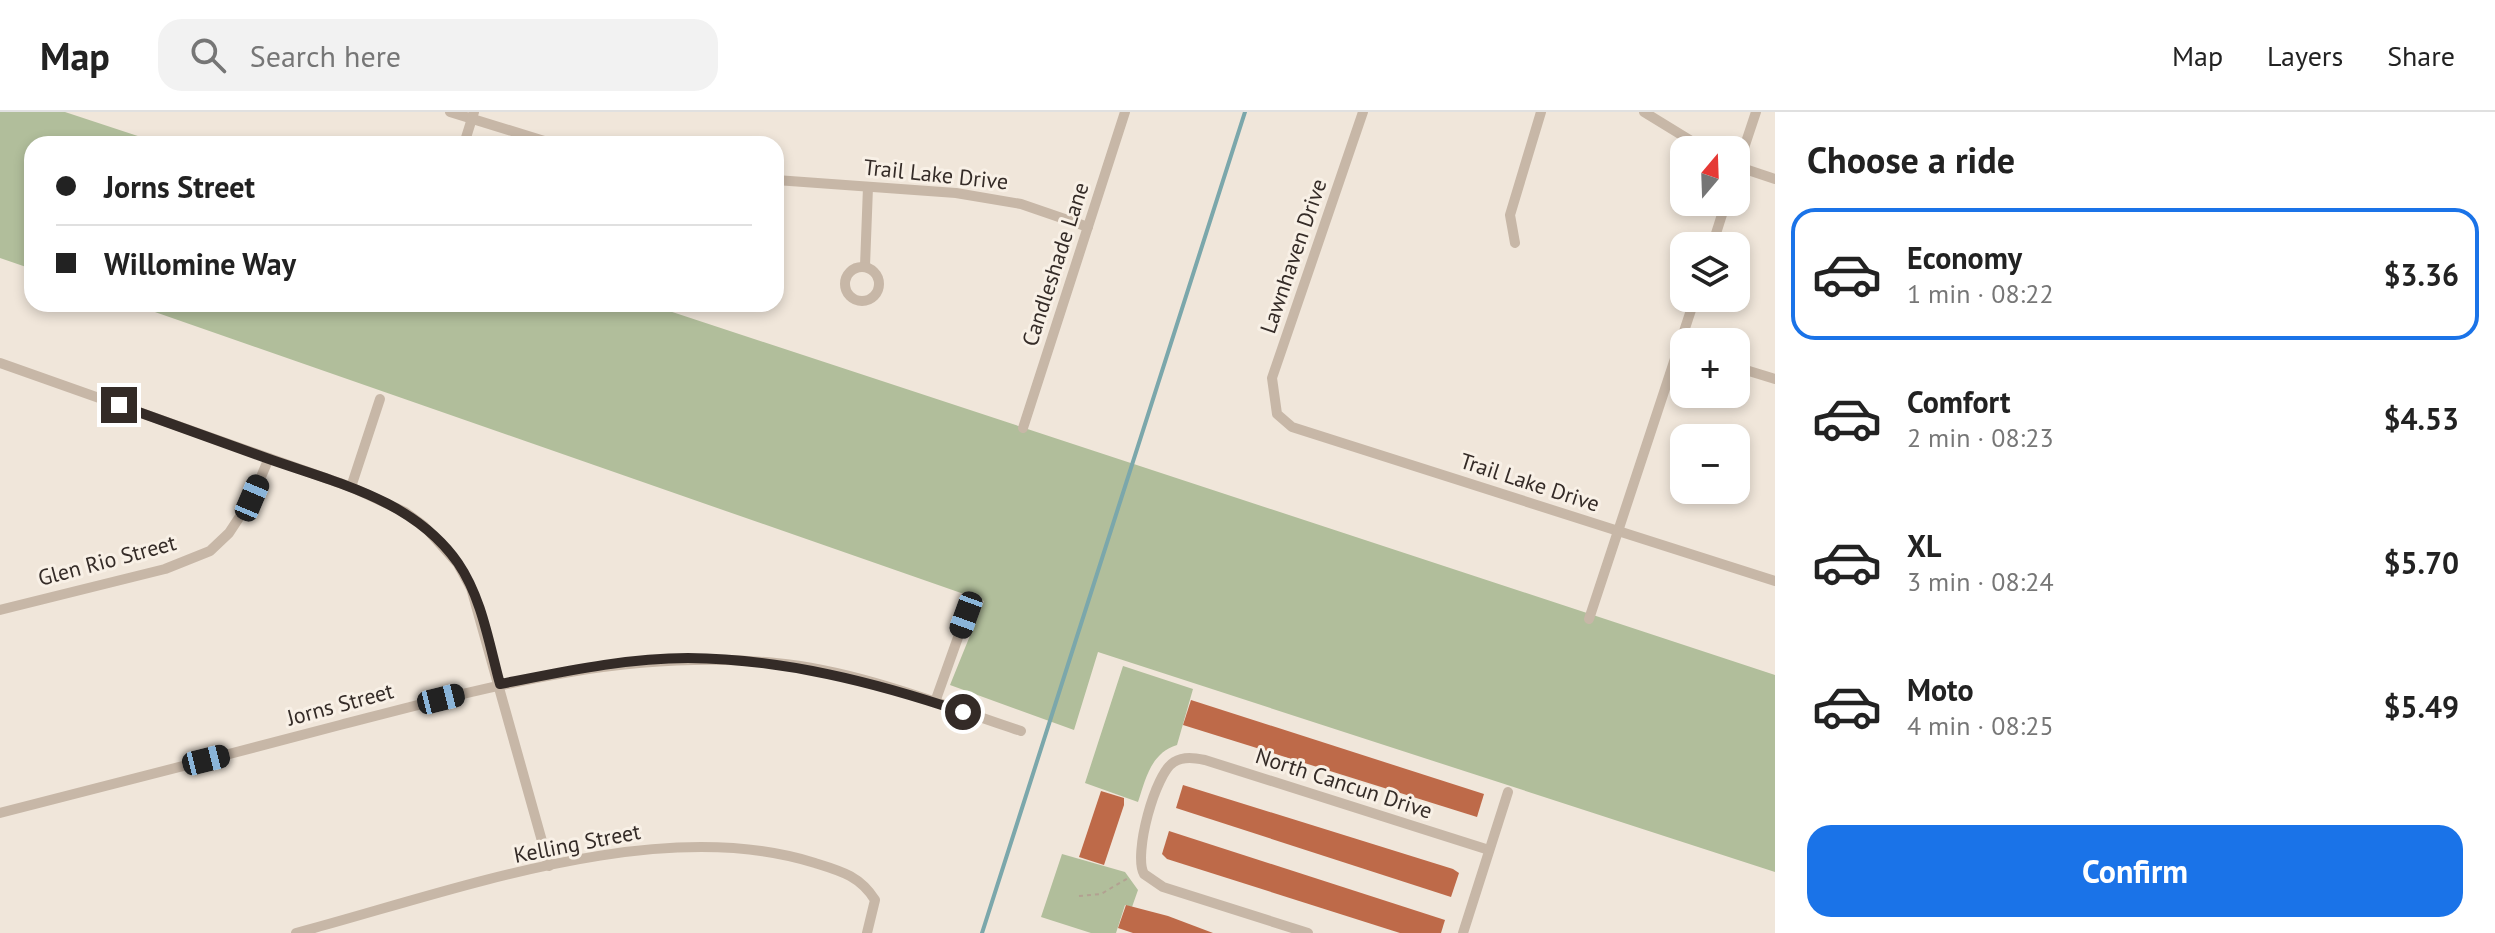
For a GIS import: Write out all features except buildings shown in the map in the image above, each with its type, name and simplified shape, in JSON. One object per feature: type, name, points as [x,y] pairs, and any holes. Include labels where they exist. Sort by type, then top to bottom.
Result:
[{"type":"street","points":[[450,112],[473,116],[531,136]]},
{"type":"street","name":"Candleshade Lane","points":[[1023,428],[1125,112]]},
{"type":"street","name":"Lawnhaven Drive","points":[[1277,414],[1272,378],[1363,112]]},
{"type":"street","points":[[1515,243],[1510,215],[1541,112]]},
{"type":"street","points":[[1644,112],[1683,136]]},
{"type":"street","points":[[1748,136],[1756,112]]},
{"type":"street","points":[[467,136],[473,116]]},
{"type":"street","points":[[1750,172],[1775,179]]},
{"type":"street","name":"Trail Lake Drive","points":[[784,181],[956,193],[1021,204],[1088,227]]},
{"type":"street","points":[[865,266],[868,187]]},
{"type":"street","points":[[0,363],[351,487],[414,519],[458,564],[479,609],[549,866]]},
{"type":"street","points":[[1750,371],[1775,379]]},
{"type":"street","points":[[1589,619],[1670,381]]},
{"type":"street","points":[[351,487],[380,399]]},
{"type":"street","name":"Trail Lake Drive","points":[[1277,414],[1292,427],[1775,581]]},
{"type":"street","name":"Glen Rio Street","points":[[0,610],[165,569],[210,551],[229,533],[252,498],[269,458]]},
{"type":"street","points":[[935,702],[966,615]]},
{"type":"street","name":"Jorns Street","points":[[0,813],[500,684],[617,663],[687,658],[778,663],[850,678],[1021,731]]},
{"type":"street","name":"North Cancun Drive","points":[[1308,933],[1163,887],[1144,874],[1140,846],[1162,776],[1170,765],[1187,758],[1489,850]]},
{"type":"street","points":[[1463,933],[1508,792]]},
{"type":"street","name":"Kelling Street","points":[[296,933],[549,866],[676,846],[755,849],[845,872],[865,885],[875,900],[867,933]]},
{"type":"path","points":[[1079,896],[1101,894],[1130,877]]},
{"type":"green space","points":[[0,112],[65,112],[138,136],[24,136],[24,266],[0,258]]},
{"type":"green space","points":[[155,312],[672,312],[1775,675],[1775,872],[1098,652],[1074,730],[950,685],[984,601]]},
{"type":"green space","points":[[1123,666],[1193,689],[1177,745],[1155,760],[1138,802],[1085,783]]},
{"type":"green space","points":[[1062,854],[1125,872],[1138,890],[1132,907],[1125,905],[1116,933],[1091,933],[1041,917]]},
{"type":"waterway","points":[[982,933],[1245,112]]},
{"type":"route","points":[[119,405],[351,487],[405,512],[424,526],[458,564],[479,609],[500,684],[617,663],[687,658],[778,663],[850,678],[963,712]]}]
